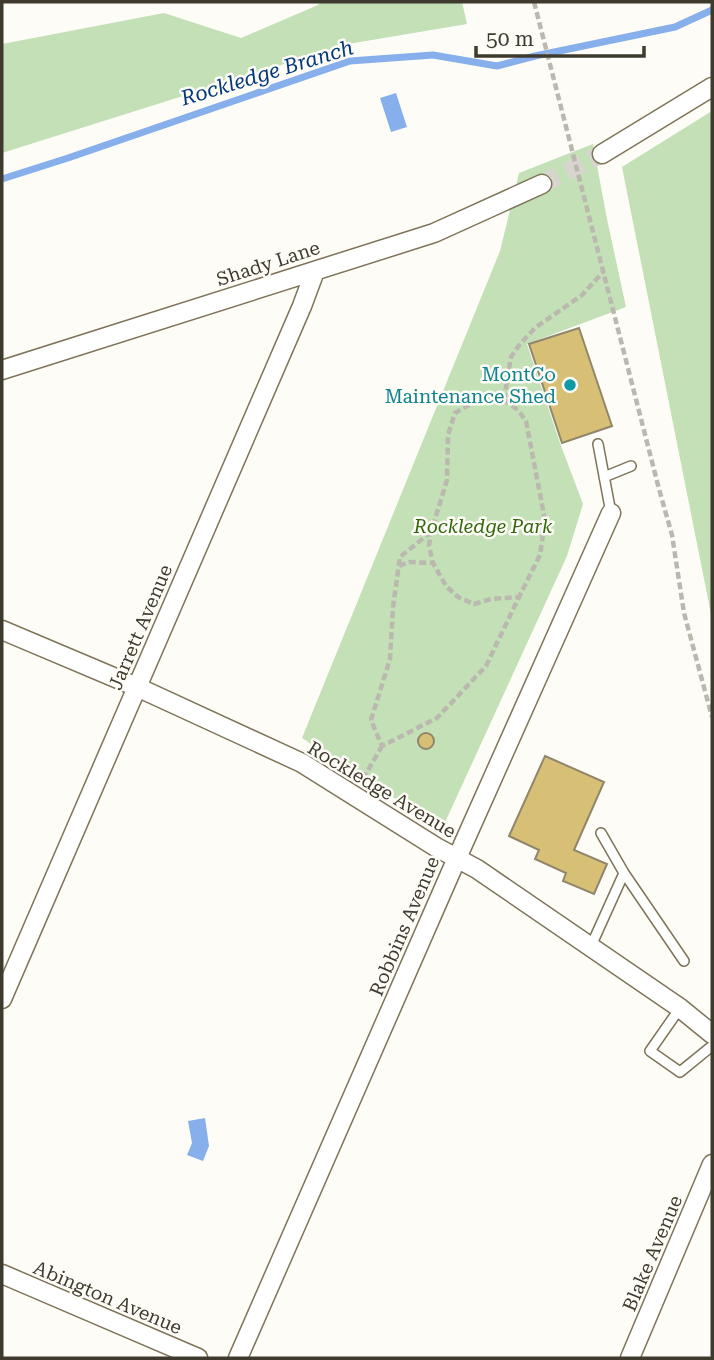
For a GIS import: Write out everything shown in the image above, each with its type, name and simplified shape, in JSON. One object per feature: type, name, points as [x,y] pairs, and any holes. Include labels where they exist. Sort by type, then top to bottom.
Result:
[{"type":"street","points":[[603,154],[712,87]]},
{"type":"street","name":"Shady Lane","points":[[2,370],[434,233],[542,184]]},
{"type":"street","name":"Jarrett Avenue","points":[[2,999],[315,271]]},
{"type":"street","name":"Robbins Avenue","points":[[238,1358],[611,513]]},
{"type":"street","name":"Rockledge Avenue","points":[[2,630],[137,687],[302,764],[436,847],[477,869],[680,1008],[712,1034]]},
{"type":"street","name":"Blake Avenue","points":[[630,1358],[712,1164]]},
{"type":"street","name":"Abington Avenue","points":[[2,1274],[198,1358]]},
{"type":"lane","points":[[598,443],[611,513]]},
{"type":"lane","points":[[604,477],[631,466]]},
{"type":"lane","points":[[601,833],[624,873],[684,961]]},
{"type":"lane","points":[[591,946],[624,873]]},
{"type":"lane","points":[[680,1008],[650,1051],[680,1072],[712,1046]]},
{"type":"path","points":[[534,2],[672,535],[684,613],[712,718]]},
{"type":"path","points":[[504,400],[511,357],[520,344],[535,328],[582,295],[604,271]]},
{"type":"path","points":[[353,795],[383,747],[437,718],[485,666],[540,555],[545,520],[526,421],[519,410],[504,400],[492,398],[472,402],[456,413],[448,435],[447,480],[430,532],[429,546],[433,564],[446,586],[458,597],[474,604],[491,599],[519,597]]},
{"type":"path","points":[[383,747],[371,720],[390,659],[400,557],[430,532]]},
{"type":"path","points":[[399,566],[409,562],[433,564]]},
{"type":"green space","points":[[320,2],[462,2],[467,24],[348,44],[2,153],[2,44],[164,13],[241,38]]},
{"type":"green space","points":[[712,111],[712,619],[622,167]]},
{"type":"green space","name":"Rockledge Park","points":[[593,144],[626,307],[527,344],[583,504],[567,556],[442,829],[302,738],[500,251],[519,173]]},
{"type":"water","points":[[396,93],[407,127],[391,132],[380,98]]},
{"type":"water","points":[[205,1118],[209,1146],[203,1161],[187,1155],[192,1143],[188,1121]]},
{"type":"building","name":"MontCo Maintenance Shed","points":[[579,328],[612,426],[562,443],[529,344]]},
{"type":"building","points":[[426,733],[434,741],[426,749],[418,741]]},
{"type":"building","points":[[545,756],[604,782],[574,850],[607,864],[594,894],[563,881],[566,873],[535,859],[539,850],[509,836]]},
{"type":"waterway","name":"Rockledge Branch","points":[[2,179],[350,61],[433,55],[497,66],[675,27],[712,10]]},
{"type":"tunnel","points":[[542,184],[602,154]]},
{"type":"place","name":"MontCo Maintenance Shed","points":[[570,385]]}]
